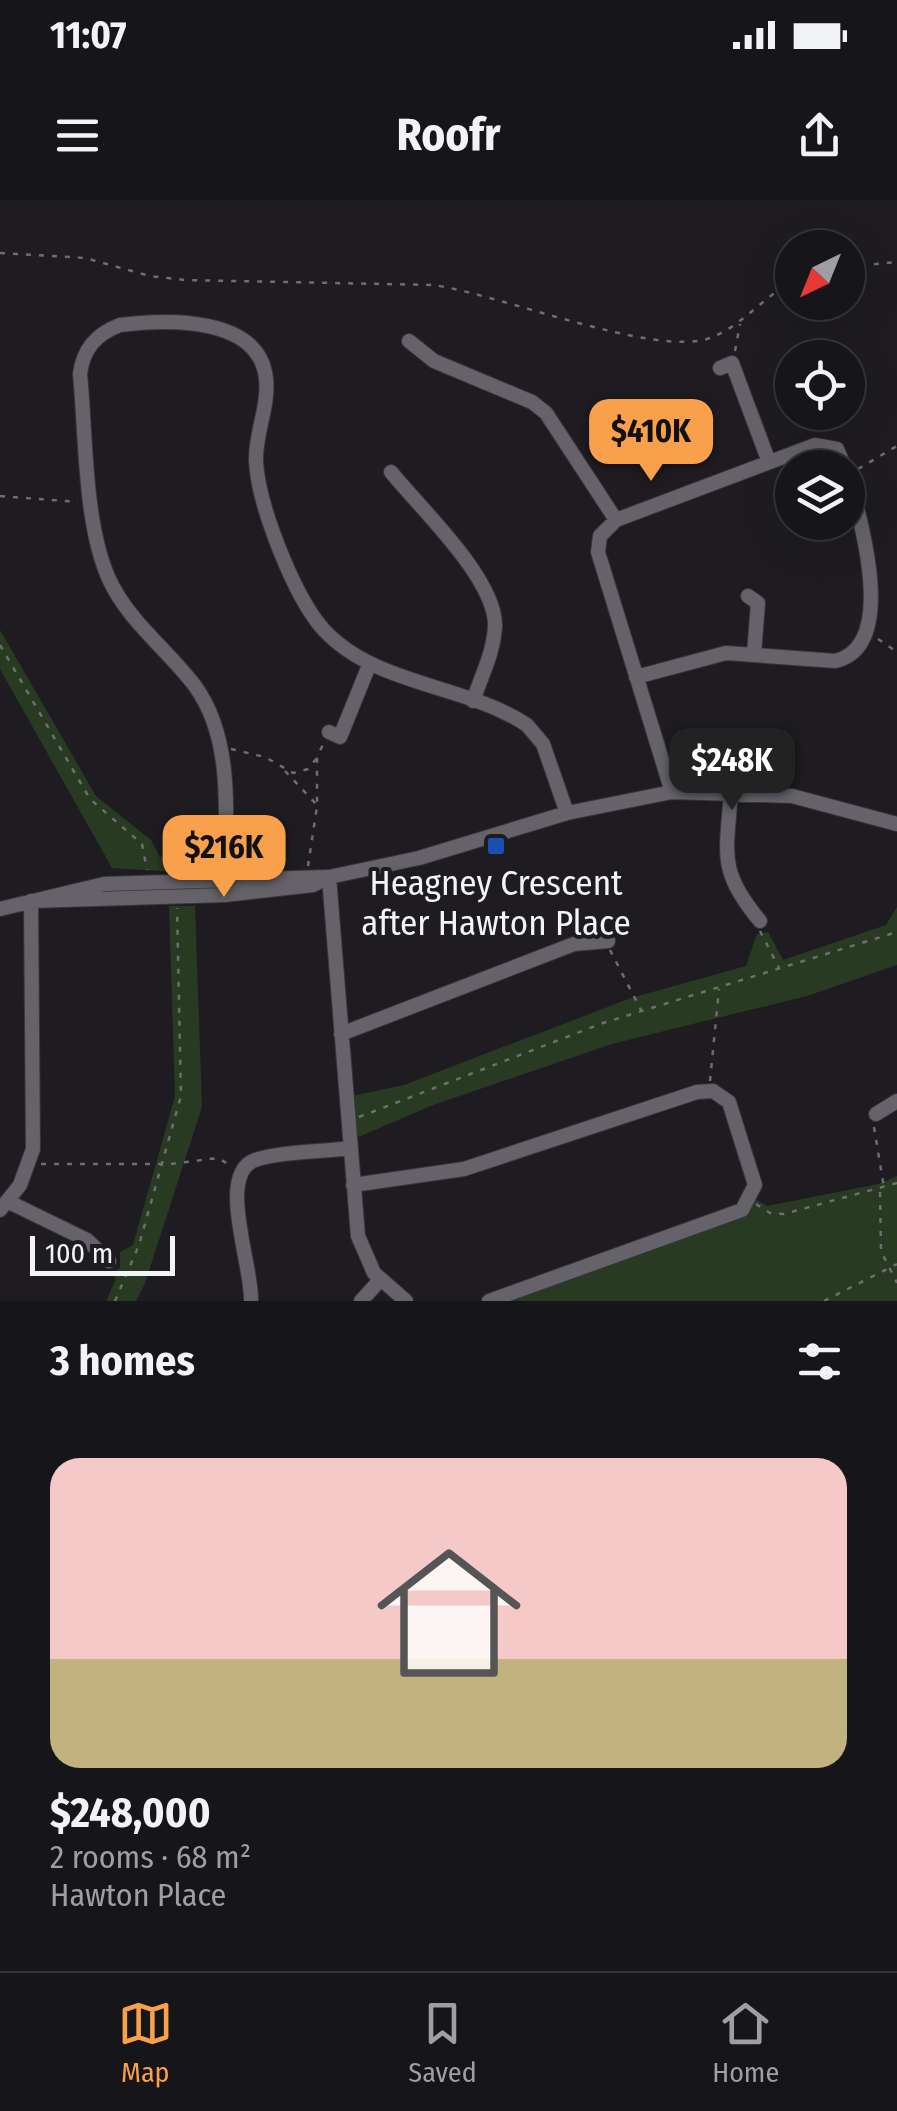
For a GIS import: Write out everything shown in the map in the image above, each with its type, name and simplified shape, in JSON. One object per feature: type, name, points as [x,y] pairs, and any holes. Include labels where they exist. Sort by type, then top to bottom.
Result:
[{"type":"street","points":[[225,895],[221,750],[215,725],[194,686],[132,615],[108,578],[93,503],[80,374],[87,349],[107,330],[126,324],[234,332],[252,345],[263,364],[266,396],[258,437],[257,475],[294,581],[320,625],[370,663],[514,716],[534,731],[550,760],[567,813]]},
{"type":"street","points":[[409,341],[434,361],[532,402],[546,413],[616,520]]},
{"type":"street","points":[[733,362],[769,462]]},
{"type":"street","points":[[805,450],[823,444],[838,450]]},
{"type":"street","points":[[672,792],[598,552],[600,536],[616,520],[775,460]]},
{"type":"street","points":[[391,472],[479,579],[494,607],[494,641],[473,701]]},
{"type":"street","points":[[636,677],[708,655],[754,654],[835,661],[860,653],[875,637],[883,620],[884,602],[865,535]]},
{"type":"street","points":[[754,654],[759,599]]},
{"type":"street","points":[[340,737],[370,663]]},
{"type":"street","points":[[731,791],[728,872],[737,893],[760,920]]},
{"type":"street","points":[[32,901],[177,898],[313,886],[328,877],[419,858],[567,813],[672,792],[731,791],[822,802],[897,824]]},
{"type":"street","points":[[0,908],[104,884],[308,874],[328,877]]},
{"type":"street","points":[[328,877],[358,1236],[380,1280],[406,1301]]},
{"type":"street","points":[[32,901],[34,1130],[30,1162],[4,1206],[87,1240],[110,1261]]},
{"type":"street","points":[[341,1034],[574,944],[608,941]]},
{"type":"street","points":[[353,1185],[464,1169],[708,1091],[722,1095],[734,1111],[754,1186],[750,1200],[735,1214],[489,1301]]},
{"type":"street","points":[[876,1114],[897,1101]]},
{"type":"street","points":[[251,1301],[235,1186],[240,1172],[260,1159],[350,1148]]},
{"type":"street","points":[[361,1301],[380,1280]]},
{"type":"path","points":[[0,254],[86,258],[150,276],[185,280],[449,287],[616,332],[670,340],[708,340],[775,295]]},
{"type":"path","points":[[865,265],[897,262]]},
{"type":"path","points":[[733,362],[740,322]]},
{"type":"path","points":[[865,463],[897,446]]},
{"type":"path","points":[[0,496],[93,503]]},
{"type":"path","points":[[875,637],[897,652]]},
{"type":"path","points":[[0,645],[90,799],[142,844],[147,874]]},
{"type":"path","points":[[221,750],[249,752],[299,773],[340,737]]},
{"type":"path","points":[[308,874],[308,847],[317,806],[317,758]]},
{"type":"path","points":[[282,768],[312,795],[317,806]]},
{"type":"path","points":[[116,1301],[134,1262],[182,1088],[177,898]]},
{"type":"path","points":[[760,920],[760,934],[780,969]]},
{"type":"path","points":[[348,1120],[642,1011],[897,932]]},
{"type":"path","points":[[608,941],[642,1011]]},
{"type":"path","points":[[708,1091],[718,988]]},
{"type":"path","points":[[875,1130],[882,1190],[879,1240],[897,1283]]},
{"type":"path","points":[[30,1162],[162,1164],[218,1158],[240,1172]]},
{"type":"path","points":[[750,1200],[770,1214],[784,1214],[897,1183]]},
{"type":"path","points":[[824,1301],[897,1264]]},
{"type":"green space","points":[[0,630],[96,796],[151,840],[160,857],[192,856],[195,873],[112,868],[0,669]]},
{"type":"green space","points":[[169,906],[195,906],[202,1107],[145,1283],[136,1301],[106,1301],[116,1279],[111,1273],[120,1268],[120,1252],[133,1245],[175,1096]]},
{"type":"green space","points":[[897,907],[897,965],[810,995],[612,1044],[433,1105],[356,1138],[352,1096],[404,1085],[631,998],[746,966],[757,934],[768,932],[783,960],[886,925]]},
{"type":"green space","points":[[897,1176],[897,1301],[489,1301],[735,1214],[752,1197],[767,1206],[878,1184]]},
{"type":"place","name":"Heagney Crescent after Hawton Place","points":[[496,846]]}]
